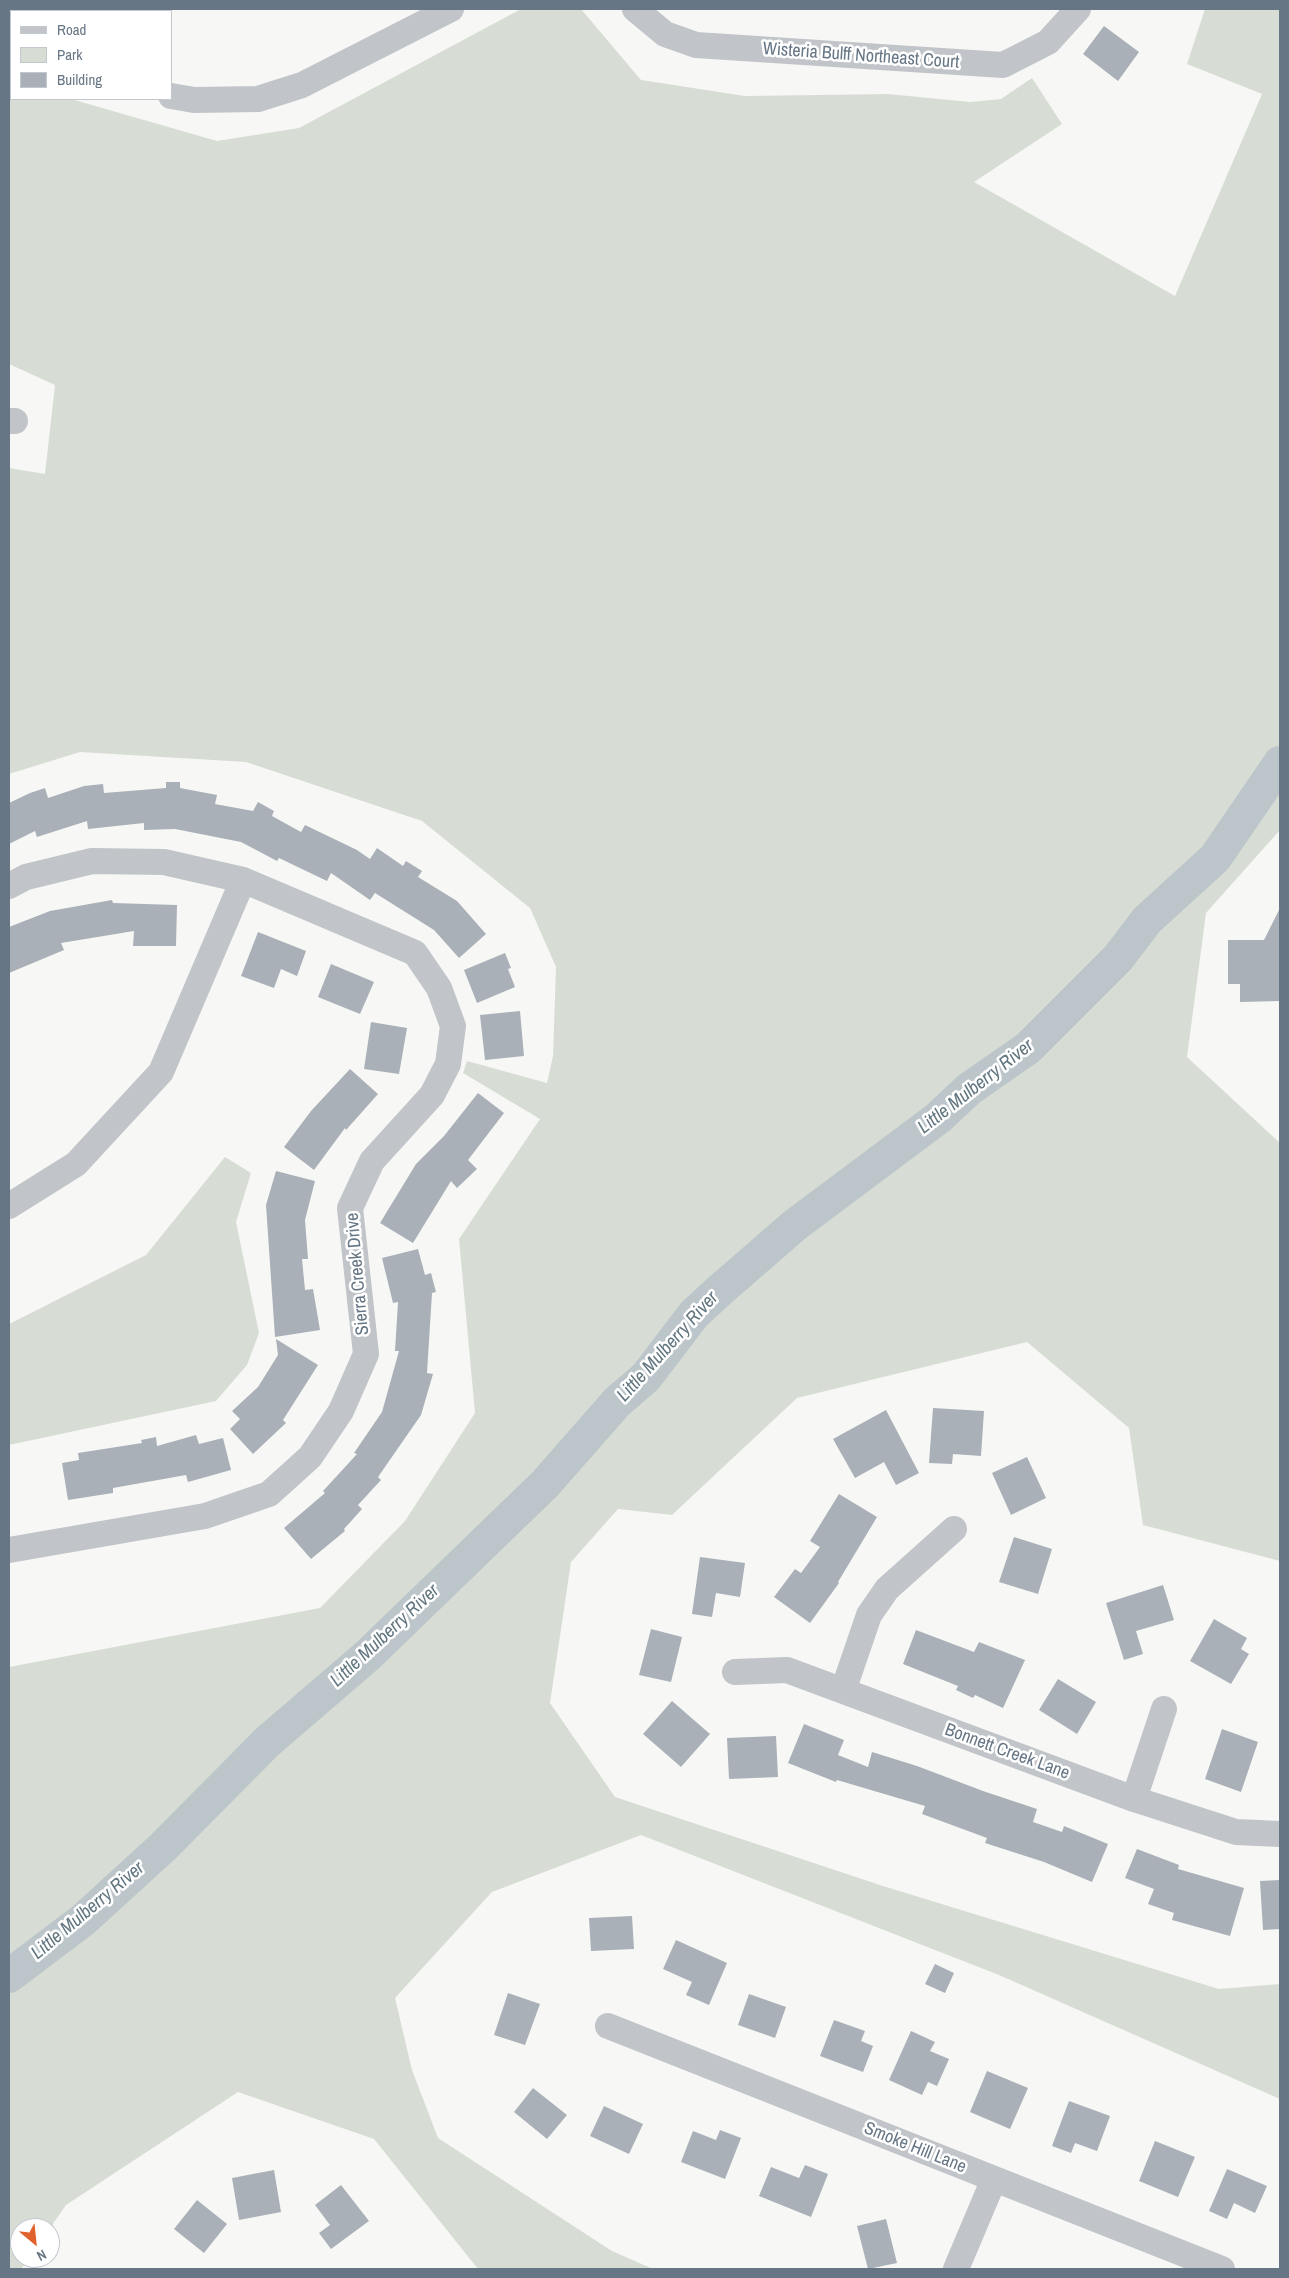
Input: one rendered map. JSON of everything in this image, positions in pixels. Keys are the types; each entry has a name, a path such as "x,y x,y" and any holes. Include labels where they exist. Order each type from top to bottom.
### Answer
{"street":[{"path":"172,96 194,100 258,99 302,85 451,9"},
{"name":"Wisteria Bulff Northeast Court","path":"635,9 665,34 696,45 1004,65 1048,42 1078,9"},
{"name":"Sierra Creek Drive","path":"9,886 26,877 92,861 164,862 243,880 415,954 439,988 453,1026 448,1064 432,1095 372,1161 350,1208 366,1354 341,1411 310,1457 269,1494 205,1516 9,1550"},
{"path":"9,1206 76,1164 161,1072 243,880"},
{"path":"843,1691 869,1615 886,1589 954,1529"},
{"name":"Bonnett Creek Lane","path":"735,1672 787,1670 1134,1799 1236,1832 1280,1834"},
{"path":"1134,1799 1164,1710"},
{"name":"Smoke Hill Lane","path":"608,2026 1222,2269"},
{"path":"956,2269 994,2179"}],"green space":[{"path":"521,9 581,9 641,80 745,96 888,94 970,102 1001,99 1032,78 1062,124 974,182 1175,296 1262,94 1187,64 1205,9 1280,9 1280,830 1206,913 1187,1057 1280,1143 1280,1561 1143,1525 1129,1428 1027,1342 797,1398 672,1515 618,1509 571,1562 550,1703 615,1797 883,1886 1219,1989 1280,1984 1280,2099 999,1975 641,1835 492,1892 395,1998 412,2070 438,2138 612,2251 653,2269 478,2269 374,2139 238,2092 66,2205 57,2218 10,2218 10,2268 22,2268 9,2269 9,1667 320,1608 405,1521 475,1413 459,1239 540,1119 463,1073 467,1061 547,1083 553,1056 556,967 530,908 422,821 246,762 80,752 9,774 9,468 45,474 55,385 9,364 9,76 10,100 74,100 217,141 299,128"},
{"path":"225,1157 251,1173 236,1222 259,1333 247,1365 216,1401 9,1445 9,1324 146,1255"}],"building":[{"path":"1104,26 1139,52 1118,81 1083,54"},
{"path":"166,782 180,782 180,788 217,795 215,804 253,811 258,802 274,811 272,816 301,832 305,825 357,850 370,859 377,848 403,866 406,861 422,871 418,877 457,901 486,934 459,958 434,930 375,893 370,900 331,873 327,881 279,858 277,861 241,842 175,829 144,830 144,823 88,829 87,821 37,837 35,831 9,844 9,803 30,793 45,788 48,798 84,786 103,784 104,793 166,788"},
{"path":"112,900 113,903 177,905 176,946 133,946 134,931 61,943 64,950 9,973 9,927 50,911"},
{"path":"1280,908 1280,1001 1240,1002 1240,984 1228,984 1228,940 1264,940"},
{"path":"258,932 306,951 297,976 281,969 274,988 241,976"},
{"path":"505,953 511,968 508,969 515,987 477,1003 464,970"},
{"path":"331,964 374,982 360,1014 318,997"},
{"path":"520,1011 524,1056 485,1060 480,1015"},
{"path":"371,1022 407,1028 399,1074 364,1069"},
{"path":"350,1069 378,1094 346,1130 345,1128 314,1170 284,1147 311,1111"},
{"path":"478,1093 504,1113 468,1160 477,1169 457,1188 451,1181 413,1243 380,1223 416,1164 444,1136"},
{"path":"276,1171 315,1181 305,1220 308,1259 302,1259 305,1290 313,1289 320,1330 275,1337 266,1205"},
{"path":"418,1249 425,1275 431,1273 436,1292 432,1293 427,1373 433,1374 421,1415 378,1477 381,1480 358,1505 362,1509 344,1529 345,1531 311,1559 284,1528 325,1493 323,1491 357,1454 354,1453 382,1412 399,1351 395,1351 398,1302 393,1303 382,1258"},
{"path":"276,1339 318,1365 283,1420 286,1423 253,1454 230,1429 240,1419 232,1411 258,1387 278,1355"},
{"path":"933,1408 984,1411 981,1456 953,1454 952,1464 929,1463"},
{"path":"886,1410 919,1473 896,1485 884,1462 855,1478 833,1439"},
{"path":"196,1435 199,1444 223,1438 231,1470 188,1482 186,1475 113,1488 113,1493 68,1500 62,1463 79,1460 78,1453 142,1443 141,1440 156,1437 157,1446"},
{"path":"1027,1457 1046,1498 1011,1515 992,1473"},
{"path":"839,1494 877,1517 839,1583 810,1623 774,1597 795,1569 801,1573 820,1547 810,1541"},
{"path":"1014,1537 1052,1549 1038,1594 999,1582"},
{"path":"700,1557 745,1563 740,1597 716,1593 712,1617 692,1614"},
{"path":"1163,1585 1174,1620 1136,1631 1143,1654 1124,1660 1106,1603"},
{"path":"1214,1619 1247,1638 1241,1649 1249,1654 1231,1684 1190,1661"},
{"path":"651,1629 682,1637 671,1682 639,1675"},
{"path":"916,1630 974,1652 979,1642 1025,1660 1003,1708 975,1695 973,1698 956,1690 958,1686 903,1664"},
{"path":"1058,1679 1096,1702 1077,1734 1039,1710"},
{"path":"672,1701 710,1734 681,1767 643,1734"},
{"path":"804,1724 844,1740 838,1755 868,1767 872,1752 917,1766 1037,1809 1033,1822 1062,1832 1064,1826 1108,1844 1092,1882 1044,1862 985,1843 987,1838 922,1814 925,1806 837,1780 836,1782 788,1763"},
{"path":"1222,1729 1258,1742 1241,1792 1205,1779"},
{"path":"776,1736 778,1777 729,1779 727,1738"},
{"path":"1137,1849 1179,1865 1178,1869 1244,1888 1230,1936 1172,1920 1174,1913 1148,1904 1154,1889 1125,1878"},
{"path":"1280,1880 1280,1929 1263,1930 1260,1881"},
{"path":"632,1916 634,1949 591,1951 589,1918"},
{"path":"676,1940 727,1963 709,2005 686,1995 692,1982 663,1969"},
{"path":"935,1964 954,1973 945,1993 925,1984"},
{"path":"508,1993 540,2004 525,2045 494,2035"},
{"path":"749,1994 786,2007 775,2038 738,2025"},
{"path":"834,2020 865,2031 861,2041 873,2046 863,2072 820,2056"},
{"path":"911,2031 935,2042 930,2051 949,2059 937,2086 928,2082 922,2095 889,2080"},
{"path":"987,2071 1028,2088 1010,2129 970,2112"},
{"path":"533,2088 567,2115 547,2139 514,2112"},
{"path":"1069,2101 1110,2116 1097,2151 1075,2143 1071,2153 1052,2146"},
{"path":"604,2106 643,2124 629,2154 590,2136"},
{"path":"720,2130 741,2138 725,2179 681,2162 693,2131 716,2140"},
{"path":"1155,2141 1195,2157 1178,2197 1139,2181"},
{"path":"805,2165 828,2174 811,2217 759,2196 771,2167 799,2178"},
{"path":"1227,2169 1267,2186 1255,2213 1234,2203 1227,2219 1209,2211"},
{"path":"274,2170 281,2212 239,2220 232,2178"},
{"path":"341,2185 369,2221 331,2249 319,2233 330,2225 315,2205"},
{"path":"197,2200 227,2224 204,2253 174,2229"},
{"path":"886,2219 897,2263 868,2269 857,2226"}],"waterway":[{"name":"Little Mulberry River","path":"9,1976 83,1920 163,1847 267,1742 367,1656 545,1484 617,1402 646,1377 694,1314 719,1291 795,1225 938,1118 969,1089 1028,1048 1118,958 1147,920 1215,858 1280,763"}]}
